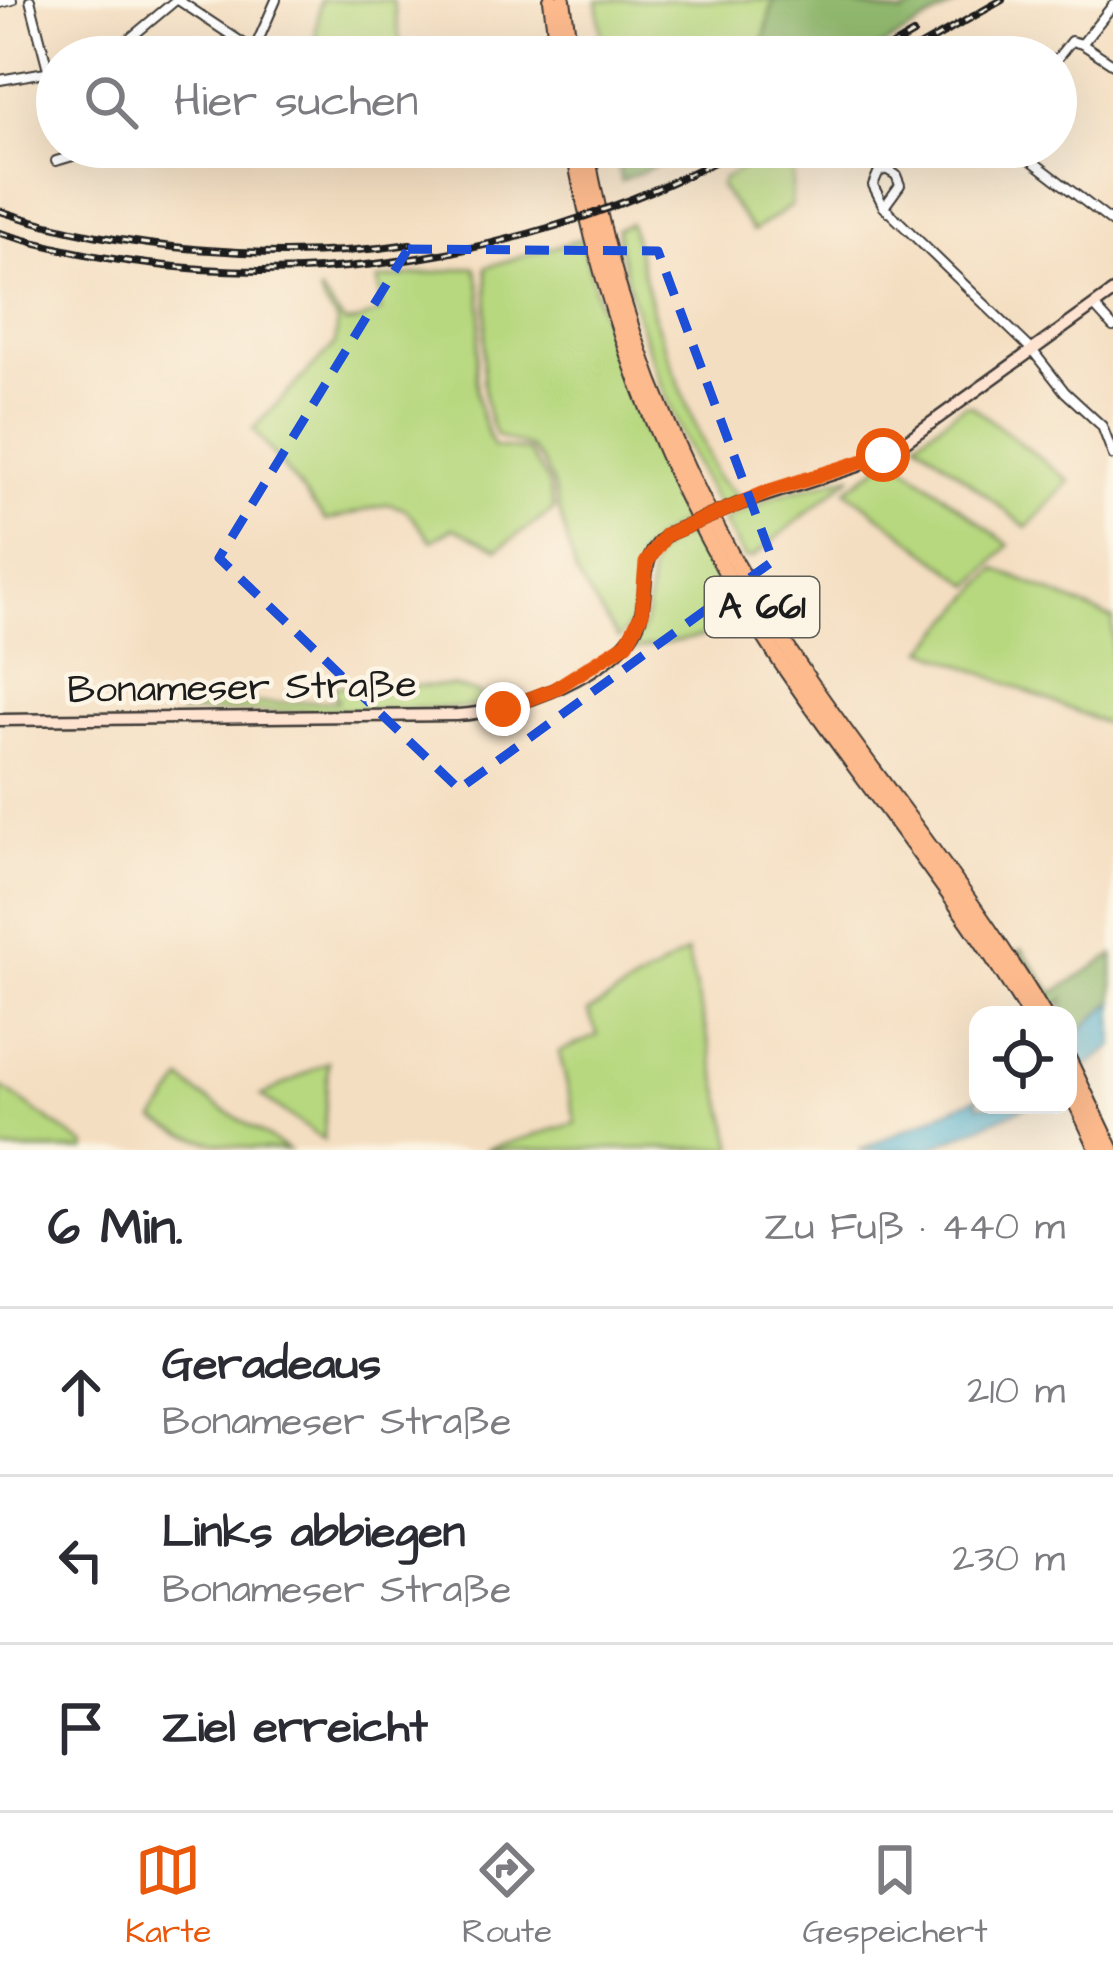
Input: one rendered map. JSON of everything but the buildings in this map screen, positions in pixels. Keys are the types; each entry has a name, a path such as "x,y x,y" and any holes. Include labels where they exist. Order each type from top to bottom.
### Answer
{"highway":[{"path":"550,0 555,36"},
{"path":"563,0 568,36"},
{"name":"A 661","path":"578,168 616,327 659,436 711,546 776,654 1023,1006"},
{"name":"A 661","path":"591,168 637,350 716,526 799,665 978,912 1038,1006"},
{"path":"1077,1093 1112,1150"},
{"path":"1077,1096 1098,1150"}],"street":[{"path":"0,3 12,0"},
{"path":"30,0 42,36"},
{"path":"133,36 177,0 228,36"},
{"path":"261,36 276,0"},
{"path":"1082,44 1113,5"},
{"path":"1077,43 1113,64"},
{"path":"0,80 36,75"},
{"path":"1041,168 1113,223"},
{"path":"884,207 900,185 886,169 878,173 873,185 884,207 1032,350 1065,392 1102,426 1113,455"},
{"name":"Bonameser Straße","path":"0,720 457,715 503,709 553,690 627,643 642,613 646,563 670,533 895,449 1113,292"},
{"path":"1094,306 1113,327"}],"highlighted area":[{"path":"408,249 658,251 773,561 459,789 219,558"}],"green space":[{"path":"320,0 393,0 399,36 316,36"},
{"path":"597,0 773,0 765,36 601,36"},
{"path":"773,0 828,0 901,14 931,0 964,0 900,36 765,36"},
{"path":"618,168 651,168 621,181"},
{"path":"743,168 793,168 791,206 753,231 720,187 723,179"},
{"path":"630,223 655,319 691,415 717,478 738,496 718,506 656,371 631,294 617,228"},
{"path":"581,239 617,369 683,522 643,552 630,624 618,639 576,574 551,479 542,462 531,448 496,436 484,394 486,267"},
{"path":"475,267 481,310 476,390 484,423 493,447 528,451 547,480 554,510 498,549 453,528 432,541 405,509 388,504 326,521 253,429 335,344 338,321 319,291 345,323 356,322 381,311 378,280"},
{"path":"965,405 1070,481 1027,528 917,440"},
{"path":"893,456 1009,545 972,586 846,490"},
{"path":"853,475 752,558 745,558 723,521 778,495"},
{"path":"693,534 744,629 630,650 648,610 654,559 674,541"},
{"path":"996,569 1113,619 1111,726 925,650"},
{"path":"331,686 454,686 478,693 491,707 178,713 177,706 338,701"},
{"path":"1022,949 1053,993 1113,955 1113,1002 1077,1034 1077,1006 1063,1006 1064,999 1053,1006 1018,952"},
{"path":"687,952 734,1148 484,1150 576,1123 559,1052 598,1035 588,1012"},
{"path":"328,1062 324,1140 261,1096"},
{"path":"183,1080 288,1150 219,1144 155,1120"},
{"path":"0,1086 86,1146 85,1150 0,1150"}],"water":[{"path":"1113,1002 1113,1047 1077,1074 1077,1033"},
{"path":"969,1101 969,1114 1009,1114 927,1150 859,1150"}],"railway":[{"path":"939,36 1002,0"},
{"path":"0,233 94,256 189,268 284,270 380,264 474,247 566,222 700,168"},
{"path":"0,211 97,236 203,250 310,252 410,244"}],"route":[{"path":"503,709 553,690 627,643 642,613 646,563 666,535 770,491 883,455"}]}
